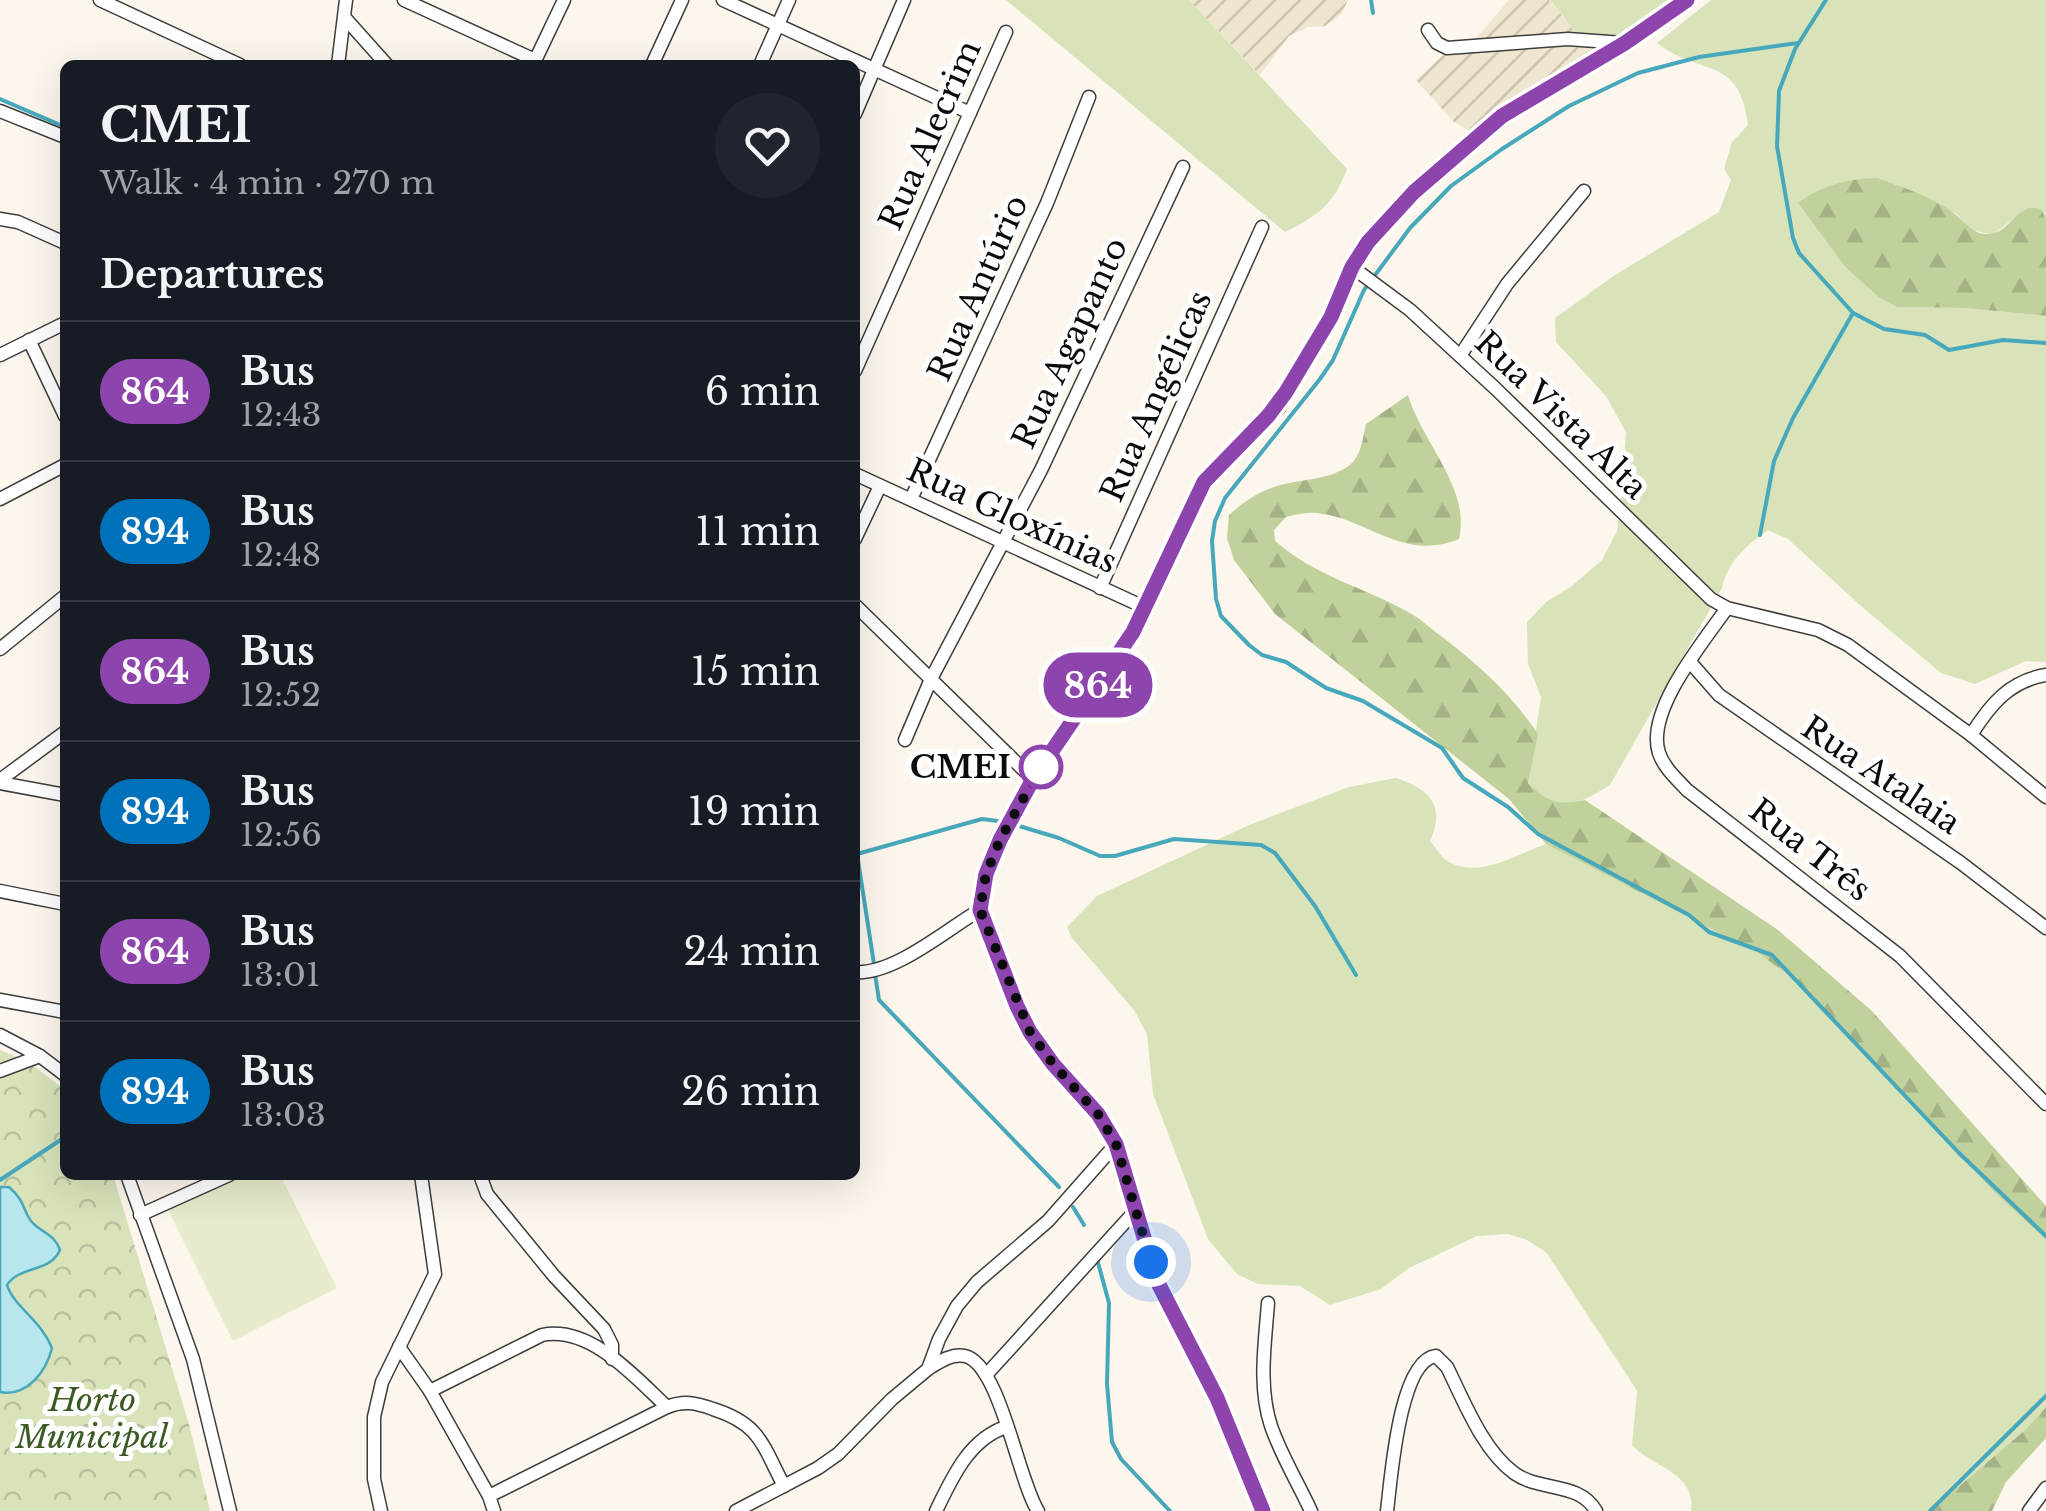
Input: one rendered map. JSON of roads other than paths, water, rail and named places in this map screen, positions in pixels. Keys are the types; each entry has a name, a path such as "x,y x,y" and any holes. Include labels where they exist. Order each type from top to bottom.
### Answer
{"street":[{"path":"100,0 229,60"},
{"path":"339,60 346,0"},
{"path":"404,0 530,60"},
{"path":"535,60 564,0"},
{"path":"654,60 682,0"},
{"path":"723,0 852,60"},
{"path":"762,60 788,0"},
{"path":"860,102 904,0"},
{"path":"1263,1511 1217,1398 1157,1281 1116,1144 1098,1114 1030,1032 980,910 986,874 1033,779 1146,608 1204,482 1276,406 1331,317 1352,267 1391,214 1467,144 1517,106 1625,43 1687,0"},
{"path":"345,18 382,60"},
{"path":"1428,30 1437,43 1448,48 1568,39 1625,43"},
{"name":"Rua Alecrim","path":"860,360 1006,32"},
{"path":"860,64 970,113"},
{"name":"Rua Antúrio","path":"911,499 1047,204 1089,96"},
{"path":"0,111 60,136"},
{"name":"Rua Agapanto","path":"905,740 931,679 1041,470 1183,168"},
{"path":"1460,356 1507,284 1584,191"},
{"path":"0,219 18,222 60,240"},
{"name":"Rua Angélicas","path":"1100,588 1262,227"},
{"name":"Rua Vista Alta","path":"1352,267 1410,310 1711,599 1727,608"},
{"path":"0,355 60,325"},
{"path":"30,340 60,405"},
{"path":"0,499 60,468"},
{"name":"Rua Gloxínias","path":"860,476 1146,608"},
{"path":"860,528 880,486"},
{"path":"0,648 60,600"},
{"path":"1727,608 1793,622 1833,638 1971,735 2046,797"},
{"name":"Rua Três","path":"1727,608 1666,704 1657,748 1671,772 1687,790 1900,956 2046,1104"},
{"path":"860,609 1033,779"},
{"name":"Rua Atalaia","path":"1690,662 1719,695 1753,721 1961,863 2046,928"},
{"path":"1971,735 1992,701 2014,686 2046,675"},
{"path":"0,782 60,736"},
{"path":"0,782 60,794"},
{"path":"0,891 60,903"},
{"path":"860,971 879,969 898,960 980,910"},
{"path":"0,1000 60,1011"},
{"path":"0,1034 60,1072"},
{"path":"0,1070 40,1056"},
{"path":"928,1369 938,1339 967,1294 1048,1220 1116,1144"},
{"path":"129,1180 193,1358 230,1511"},
{"path":"140,1216 217,1180"},
{"path":"381,1511 374,1479 374,1417 382,1382 435,1274 422,1180"},
{"path":"482,1180 488,1194 554,1276 604,1329 612,1345 612,1359"},
{"path":"986,1375 1136,1210"},
{"path":"1268,1302 1262,1379 1265,1401 1271,1428 1311,1511"},
{"path":"430,1391 555,1332 584,1340 667,1407"},
{"path":"399,1346 430,1391 490,1496 494,1511"},
{"path":"736,1511 838,1454 892,1398 928,1369 959,1355 974,1360 986,1375 1038,1511"},
{"path":"1386,1511 1405,1397 1421,1363 1436,1356 1447,1367 1494,1453 1514,1473 1532,1482 1577,1492 1596,1511"},
{"path":"490,1496 677,1403 698,1404 746,1422 756,1432 784,1486"},
{"path":"936,1511 968,1454 988,1434 1006,1426"},
{"path":"2030,1511 2046,1488"}],"water":[{"path":"0,1187 9,1187 14,1192 31,1221 60,1250 49,1262 19,1274 7,1285 52,1348 34,1381 10,1393 0,1392"}],"waterway":[{"path":"1371,0 1373,13"},
{"path":"1826,0 1795,49 1779,91 1777,146 1799,253 1853,313 1884,329 1925,335 1949,350 2003,340 2046,343"},
{"path":"1798,43 1699,57 1638,73 1569,106 1451,186 1410,228 1364,290 1333,360 1225,498 1212,541 1216,599 1221,616 1262,655 1286,662 1326,688 1363,701 1442,748 1463,778 1508,807 1538,834 1689,915 1709,932 1772,955 1959,1153 2046,1236"},
{"path":"0,99 60,125"},
{"path":"1760,535 1774,461 1793,418 1853,313"},
{"path":"860,853 982,819 998,821"},
{"path":"1012,824 1100,856 1115,856 1174,839 1261,845 1275,853 1315,906 1356,975"},
{"path":"860,873 874,964"},
{"path":"875,974 879,1000 1059,1187"},
{"path":"0,1180 60,1140"},
{"path":"1073,1207 1084,1225"},
{"path":"1097,1259 1109,1303 1107,1384 1112,1442 1121,1459 1170,1511"},
{"path":"1930,1511 2046,1396"}],"place":[{"name":"CMEI","path":"1041,767"}],"park label":[{"name":"Horto Municipal","path":"92,1418"}]}
